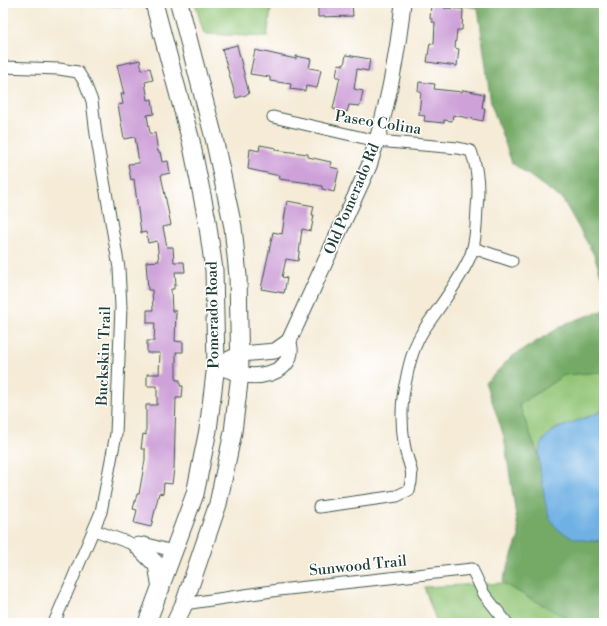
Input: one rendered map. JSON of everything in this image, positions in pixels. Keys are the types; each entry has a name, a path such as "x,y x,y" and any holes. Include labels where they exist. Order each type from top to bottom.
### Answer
{"main road":[{"name":"Pomerado Road","path":"147,623 175,552 195,494 208,430 216,365 214,270 207,220 191,141 154,3"},
{"name":"Pomerado Road","path":"176,623 184,604 218,504 233,432 240,374 238,276 233,227 214,138 179,3"},
{"path":"138,546 157,566 161,589"},
{"path":"175,552 186,571 180,588 184,604"}],"street":[{"name":"Old Pomerado Rd","path":"216,365 240,374 255,376 277,371 286,363 290,353 289,341 369,166 391,90 403,3"},
{"name":"Buckskin Trail","path":"3,67 59,69 78,72 85,83 92,101 96,134 119,268 121,307 116,434 101,512 54,623"},
{"name":"Paseo Colina","path":"272,117 377,141 458,148 471,151 474,160 478,200 473,248"},
{"path":"319,507 397,496 409,490 413,479 404,445 402,417 408,371 422,332 446,301 469,259 473,248 512,261"},
{"path":"216,365 240,354 275,351 289,341"},
{"path":"94,530 138,546 144,543 175,552"},
{"name":"Sunwood Trail","path":"184,604 279,590 472,569 484,594 507,623"}],"green space":[{"path":"61,3 132,3 133,7"},
{"path":"195,3 272,3 267,37 204,34"},
{"path":"447,3 602,3 604,6 604,284 594,255 563,200 512,163 491,104 478,8"},
{"path":"604,310 604,372 564,375 519,405 538,454 546,502 594,542 604,540 604,623 576,623 502,583 519,536 504,437 486,383 511,357 567,323"},
{"path":"604,372 604,411 555,429 543,440 538,454 519,405 564,375"},
{"path":"502,583 576,623 437,623 424,587"}],"water":[{"path":"604,411 604,540 590,541 568,536 552,522 545,501 539,460 541,446 547,436 561,427"}],"building":[{"path":"318,3 352,3 353,16 318,17"},
{"path":"431,3 445,3 444,8 463,9 462,30 457,30 455,48 459,49 457,66 427,62 430,43 434,44 435,22 432,22 432,19 430,19"},
{"path":"237,45 249,94 236,98 222,49"},
{"path":"255,50 296,59 296,56 311,59 309,68 321,70 317,88 306,86 305,91 290,89 291,84 270,81 270,77 250,74"},
{"path":"346,55 370,59 368,71 357,69 354,89 363,91 360,106 349,105 347,112 333,109 340,77 336,77 338,64 344,65"},
{"path":"140,60 142,70 150,68 153,80 145,82 148,100 152,99 154,114 147,115 150,134 155,133 158,152 160,152 162,162 168,161 170,173 161,175 171,225 163,227 167,247 173,247 174,262 184,262 185,272 175,272 176,285 174,285 174,289 171,289 172,311 176,311 175,341 183,342 183,352 176,352 176,380 180,380 180,386 183,386 182,398 176,398 174,469 172,484 164,483 163,494 159,493 151,527 134,523 137,510 133,509 137,494 139,494 145,460 145,449 141,449 143,434 146,435 146,405 157,405 157,386 147,386 147,374 159,374 160,353 147,353 147,341 154,341 155,323 147,323 147,310 153,310 152,290 148,290 146,262 159,261 157,241 148,243 146,232 141,233 134,179 131,180 128,164 139,163 135,137 124,139 118,105 123,104 121,94 124,94 117,65"},
{"path":"419,82 435,84 434,89 462,92 463,90 484,94 482,108 485,108 483,121 453,115 452,121 444,120 444,123 424,121 425,116 419,115 421,92 418,91"},
{"path":"260,145 276,148 275,150 308,154 308,157 331,162 330,167 339,169 334,192 322,189 322,186 279,179 280,176 248,169 250,149 259,151"},
{"path":"287,201 314,206 312,215 314,215 311,231 302,229 298,261 286,259 282,277 287,278 284,293 261,289 273,232 282,234"}]}
